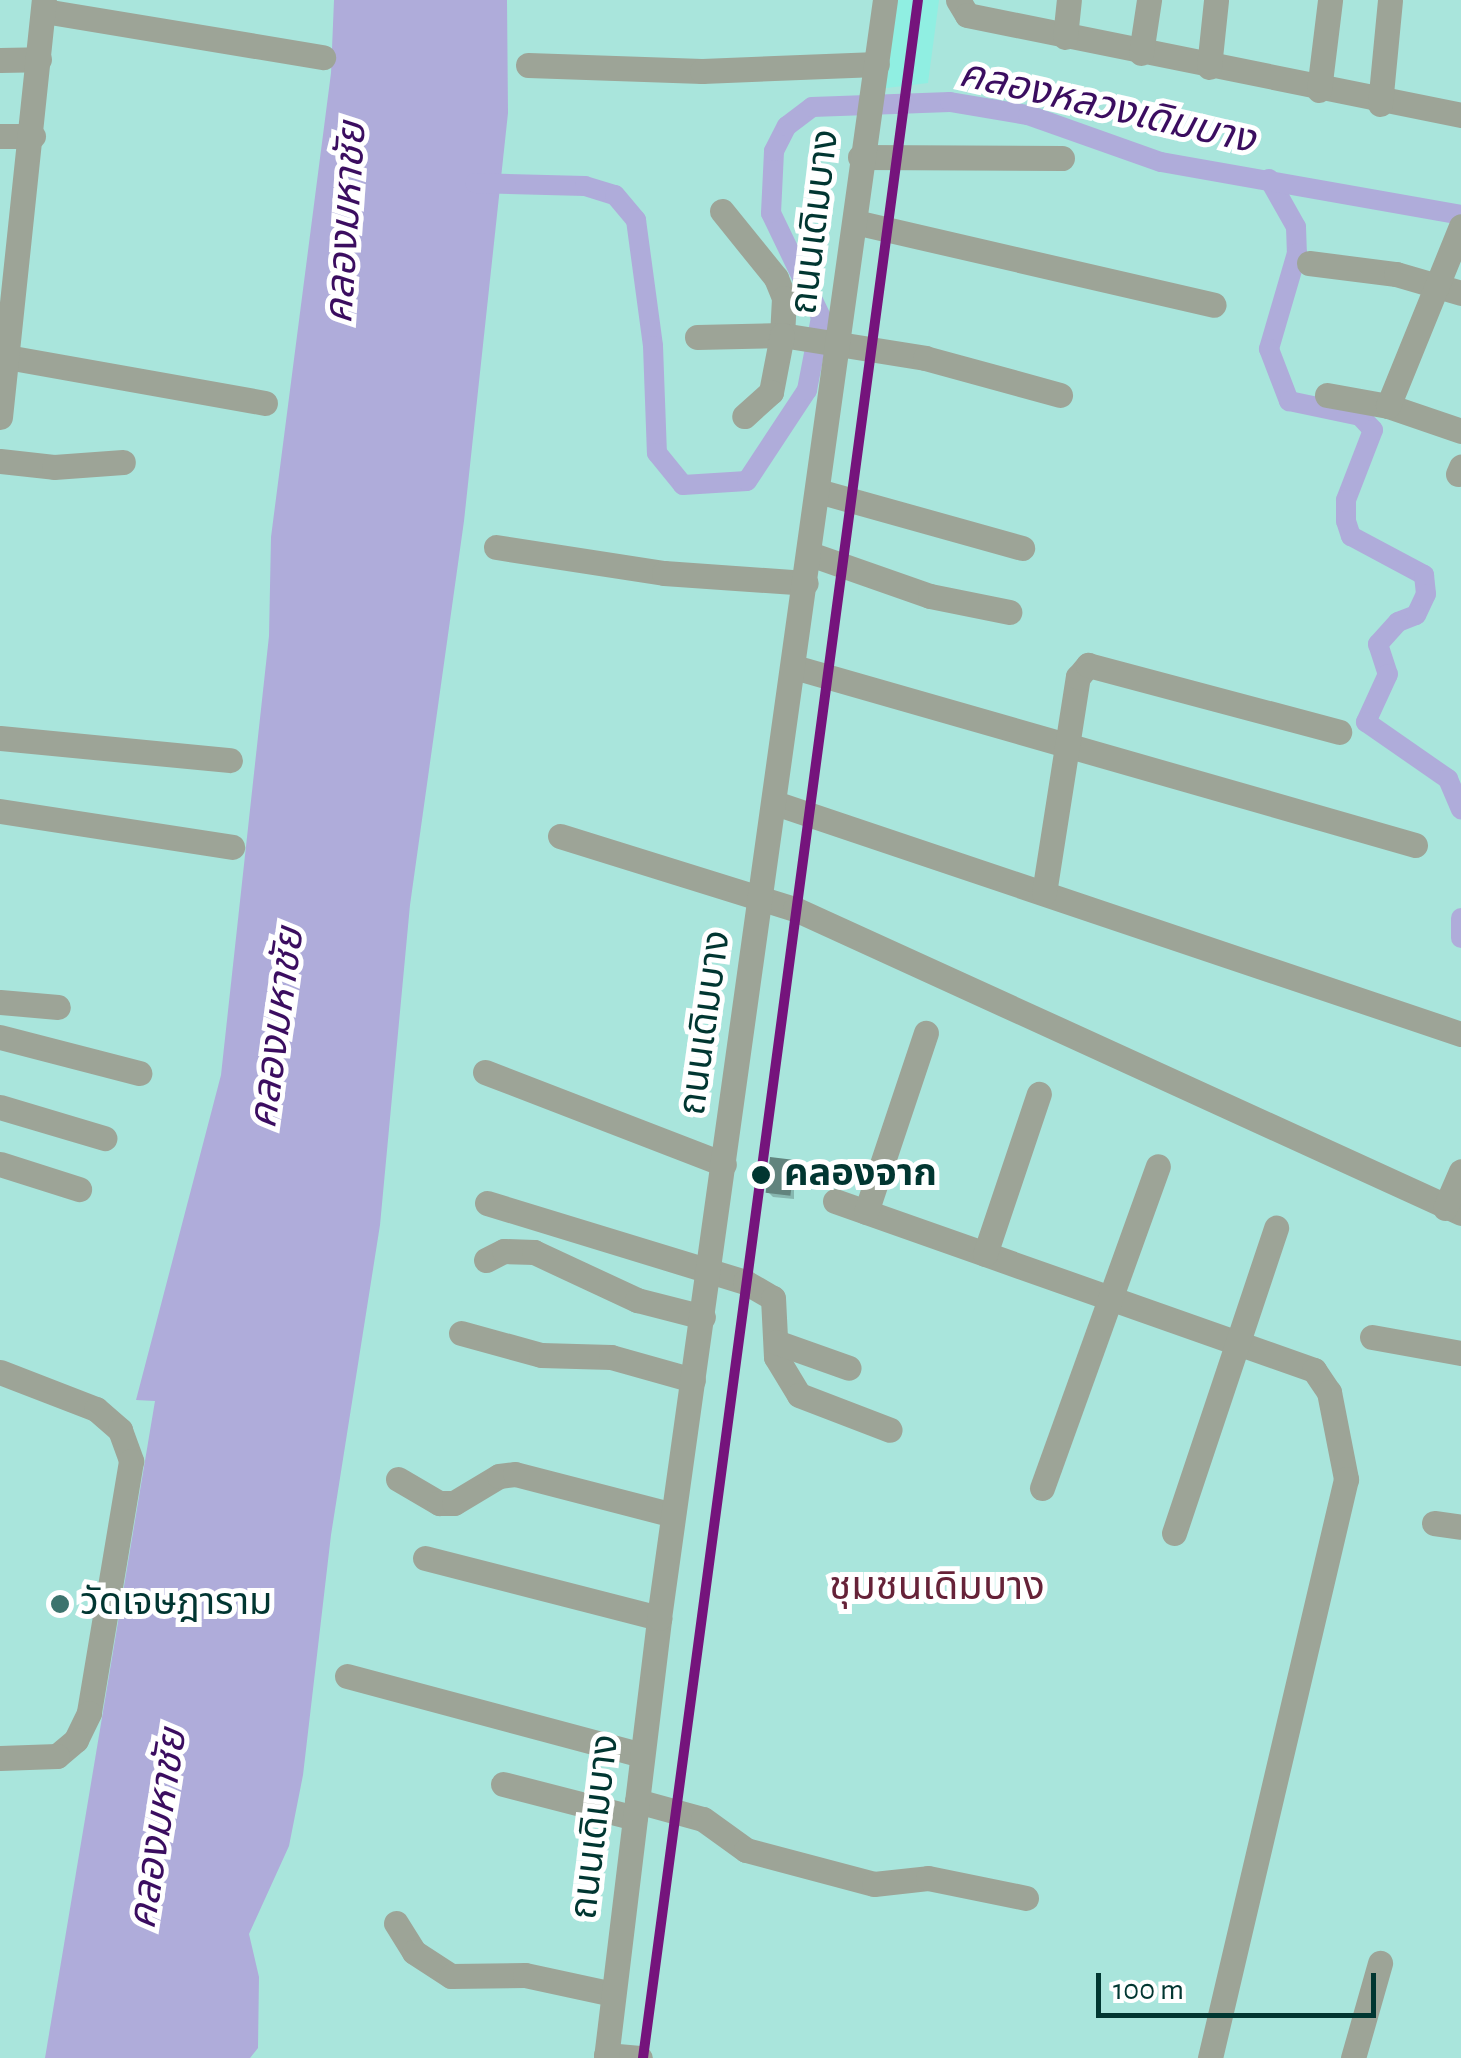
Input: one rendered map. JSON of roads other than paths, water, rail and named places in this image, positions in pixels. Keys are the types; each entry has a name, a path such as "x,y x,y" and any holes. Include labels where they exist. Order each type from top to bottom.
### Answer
{"street":[{"name":"ถนนเดิมบาง","path":"606,2057 659,1618 885,0"},
{"path":"958,0 968,15 1380,104 1461,115"},
{"path":"1065,37 1069,0"},
{"path":"1141,53 1149,0"},
{"path":"1209,66 1216,0"},
{"path":"1319,90 1330,0"},
{"path":"1380,104 1390,0"},
{"path":"0,417 7,357 9,261 33,136 44,5 322,58"},
{"path":"0,60 39,60"},
{"path":"528,65 702,71 877,65"},
{"path":"0,136 33,136"},
{"path":"860,158 1062,158"},
{"path":"722,211 776,278 784,298 783,335 771,392 744,416"},
{"path":"855,222 1214,306"},
{"path":"1388,406 1460,228"},
{"path":"1310,263 1436,284 1461,292"},
{"path":"698,337 783,335 838,340 1060,395"},
{"path":"7,357 265,403"},
{"path":"1327,395 1388,406 1461,431"},
{"path":"0,461 54,466 123,462"},
{"path":"818,491 1022,548"},
{"path":"496,548 626,569 806,583"},
{"path":"810,554 930,596 1009,612"},
{"path":"1044,893 1078,677 1088,665 1340,732"},
{"path":"794,666 1415,845"},
{"path":"0,738 230,760"},
{"path":"775,804 1461,1034"},
{"path":"0,810 232,847"},
{"path":"560,836 761,898 1453,1210 1461,1171"},
{"path":"0,1002 58,1007"},
{"path":"866,1212 926,1033"},
{"path":"0,1036 139,1074"},
{"path":"485,1072 724,1164"},
{"path":"984,1254 1039,1094"},
{"path":"0,1107 104,1138"},
{"path":"0,1164 79,1189"},
{"path":"1042,1488 1158,1166"},
{"path":"835,1202 1314,1370 1329,1392 1346,1480 1210,2058"},
{"path":"487,1203 709,1271 774,1298 781,1374 799,1394 890,1430"},
{"path":"1174,1533 1276,1228"},
{"path":"486,1260 504,1251 534,1252 637,1300 702,1317"},
{"path":"461,1333 541,1356 611,1357 693,1380"},
{"path":"1372,1337 1461,1353"},
{"path":"776,1342 849,1368"},
{"path":"0,1372 96,1409 120,1430 131,1462 89,1713 76,1740 58,1756 0,1758"},
{"path":"398,1480 439,1503 454,1503 499,1476 516,1474 674,1515"},
{"path":"1434,1523 1461,1527"},
{"path":"425,1558 659,1618"},
{"path":"347,1676 641,1755"},
{"path":"503,1784 703,1819 730,1845 874,1884 928,1878 1026,1898"},
{"path":"396,1923 414,1952 451,1976 525,1975 614,1994"},
{"path":"1354,2058 1380,1963"},
{"path":"606,2057 640,2058"}],"water":[{"name":"คลองมหาชัย","path":"334,0 507,0 508,113 464,521 410,905 380,1225 331,1535 303,1775 289,1846 249,1934 259,1977 258,2048 250,2058 45,2058 155,1401 136,1400 221,1075 269,636 271,537 331,73"}],"waterway":[{"name":"คลองหลวงเดิมบาง","path":"475,183 585,186 615,195 636,220 653,346 657,453 683,485 747,481 807,390 821,317 771,213 774,151 787,126 812,107 950,102 1028,115 1161,162 1461,215"},
{"path":"1269,179 1296,227 1297,253 1269,349 1289,401 1360,416 1373,430 1346,500 1351,536 1424,575 1426,594 1416,615 1398,622 1378,644 1388,674 1366,722 1448,779 1461,809"},
{"path":"1461,918 1461,938"}],"place":[{"name":"คลองจาก","path":"761,1175"},
{"name":"วัดเจษฎาราม","path":"60,1604"}],"district":[{"name":"ชุมชนเดิมบาง","path":"937,1587"}]}
